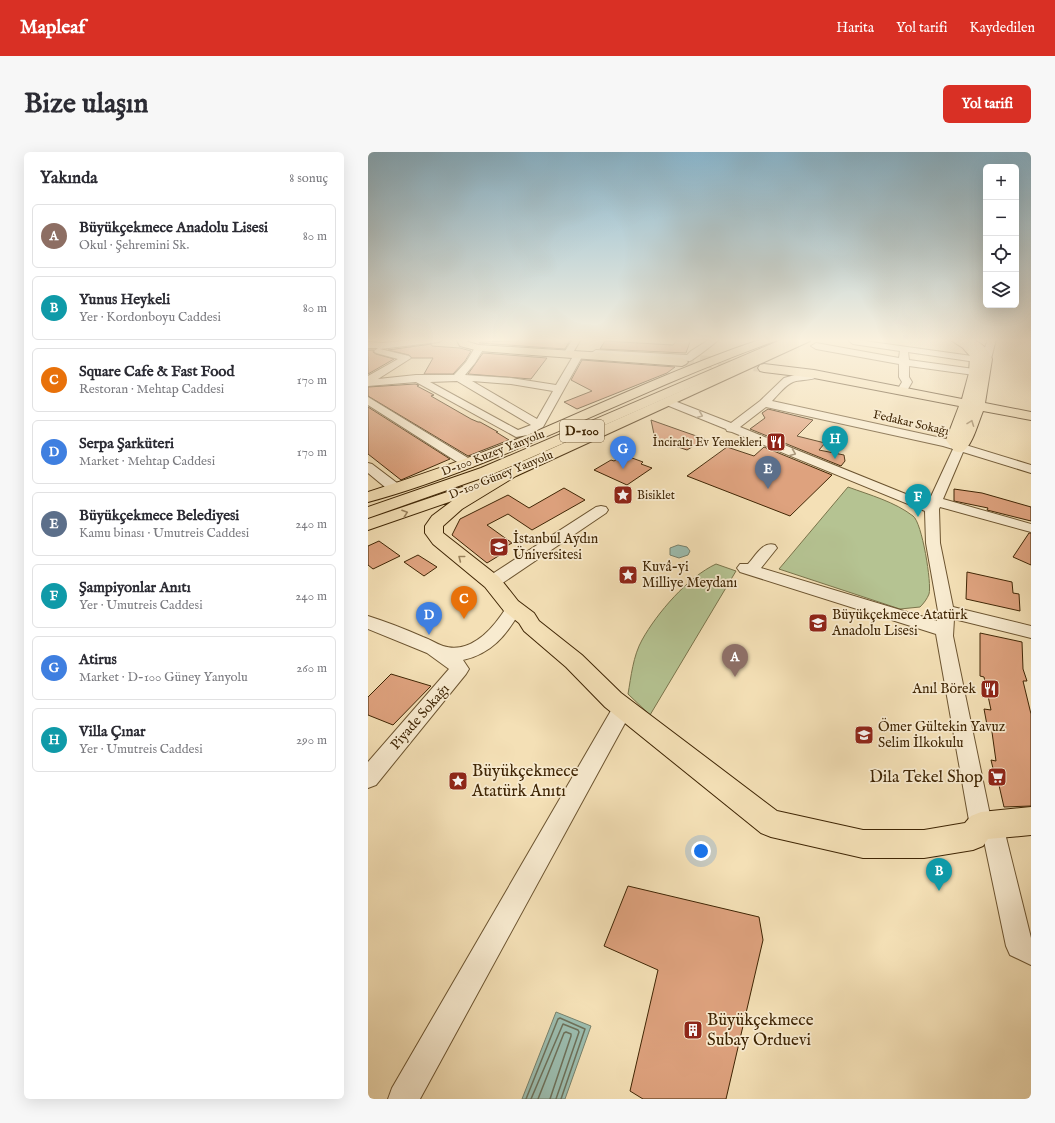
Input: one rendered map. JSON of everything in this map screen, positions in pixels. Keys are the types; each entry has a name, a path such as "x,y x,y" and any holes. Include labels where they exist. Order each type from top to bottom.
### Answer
{"highway":[{"name":"D-100","path":"368,505 475,467 671,383"},
{"name":"D-100","path":"368,513 487,471 696,383"}],"main road":[{"name":"D-100 Kuzey Yanyolu","path":"368,497 469,464 659,383"},
{"name":"D-100 Güney Yanyolu","path":"368,525 426,506 510,473 709,383"},
{"path":"848,383 951,404 975,404 1031,411"},
{"path":"863,383 1031,416"},
{"path":"884,383 950,396 975,404"},
{"path":"974,383 975,404"},
{"path":"959,448 963,443 975,404 978,383"},
{"path":"510,473 445,513 434,526 434,532 438,540 492,582 511,606 527,618 531,626 574,661 623,708 771,823 863,844 931,843 973,836 987,825 1031,822"}],"street":[{"path":"425,383 516,434 524,433 539,425 562,383"},
{"path":"468,383 539,425"},
{"path":"533,383 560,389"},
{"path":"715,435 764,403 779,383"},
{"path":"904,387 906,383"},
{"path":"368,400 469,464"},
{"path":"668,402 728,427 934,505 1031,528"},
{"name":"Fedakar Sokağı","path":"764,403 946,443 1031,469"},
{"path":"959,448 934,505 933,543 946,611 944,636 987,825 1019,946 1031,952"},
{"path":"368,467 396,489"},
{"path":"492,582 601,510"},
{"path":"770,548 749,569 944,630"},
{"path":"438,652 456,654 477,649 502,627 512,611 511,606"},
{"path":"946,611 1031,632"},
{"path":"368,622 438,652 458,664 460,669 457,674"},
{"name":"Piyade Sokağı","path":"368,778 457,674 468,667 482,652 511,628 517,625 531,626"},
{"path":"403,1099 623,708"}],"green space":[{"path":"848,487 882,499 906,511 913,516 916,521 920,529 926,554 930,588 928,596 920,607 900,609 779,569"},
{"path":"716,564 736,571 650,715 628,694 636,653 639,646 648,630 674,597 705,570"}],"water":[{"path":"678,545 687,547 690,551 688,555 679,558 670,555 670,548"},
{"path":"556,1012 591,1026 565,1099 522,1099"}],"building":[{"path":"577,383 642,383 577,409 564,402 592,391"},
{"path":"415,384 434,395 431,396 471,419 480,422 498,432 496,432 509,440 468,456 368,396 368,387"},
{"path":"368,407 450,459 401,480 368,454"},
{"path":"768,409 813,420 797,436 825,443 819,450 844,455 845,461 841,466 750,429 765,418 762,413"},
{"path":"651,420 705,439 687,450 655,439"},
{"path":"727,447 754,456 764,447 832,475 790,516 687,476"},
{"path":"624,455 643,462 641,464 652,468 627,485 594,470 611,460 614,461"},
{"path":"564,488 585,500 532,530 508,514 487,525 512,543 501,549 505,552 487,563 452,535 460,519 508,495 529,508"},
{"path":"954,489 982,493 1031,507 1031,521 987,510 988,508 954,501"},
{"path":"1029,533 1031,533 1031,565 1013,557"},
{"path":"379,541 400,556 373,569 368,565 368,546"},
{"path":"418,555 437,567 424,576 404,562"},
{"path":"967,572 1012,582 1013,593 1019,594 1020,611 966,599"},
{"path":"980,633 1022,642 1023,669 1027,681 1023,681 1031,714 1031,806 1004,807 998,781 996,781 991,760 996,761 991,725 987,725 984,709 991,710 984,677 980,676"},
{"path":"391,674 431,686 393,725 368,715 368,697"},
{"name":"Büyükçekmece Subay Orduevi","path":"628,886 759,917 763,940 726,1099 643,1099 630,1091 658,970 604,946"}],"place":[{"name":"İnciraltı Ev Yemekleri","path":"776,442"},
{"name":"Villa Çınar","path":"835,459"},
{"name":"Atirus","path":"623,469"},
{"name":"Büyükçekmece Belediyesi","path":"768,489"},
{"name":"Bisiklet","path":"623,495"},
{"name":"Şampiyonlar Anıtı","path":"918,517"},
{"name":"İstanbul Aydın Üniversitesi","path":"499,547"},
{"name":"Kuvâ-yi Milliye Meydanı","path":"628,575"},
{"name":"Square Cafe & Fast Food","path":"464,619"},
{"name":"Büyükçekmece Atatürk Anadolu Lisesi","path":"818,623"},
{"name":"Serpa Şarküteri","path":"429,635"},
{"name":"Büyükçekmece Anadolu Lisesi","path":"735,677"},
{"name":"Anıl Börek","path":"990,689"},
{"name":"Ömer Gültekin Yavuz Selim İlkokulu","path":"864,735"},
{"name":"Dila Tekel Shop","path":"997,777"},
{"name":"Büyükçekmece Atatürk Anıtı","path":"458,781"},
{"name":"Yunus Heykeli","path":"939,891"},
{"name":"Büyükçekmece Subay Orduevi","path":"693,1030"}]}
